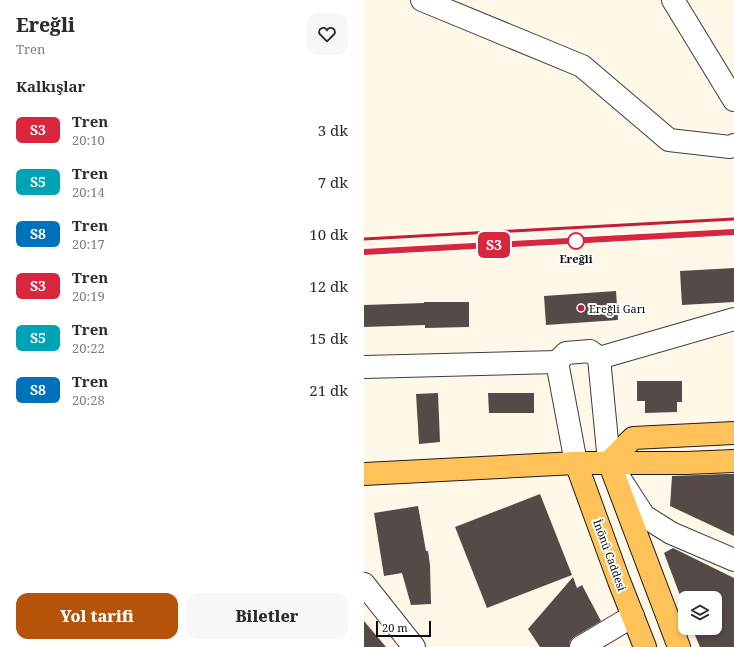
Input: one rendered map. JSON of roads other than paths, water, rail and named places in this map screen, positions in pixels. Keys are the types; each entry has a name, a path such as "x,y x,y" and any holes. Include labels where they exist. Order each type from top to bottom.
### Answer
{"main road":[{"path":"609,462 633,438 734,433"},
{"path":"364,474 576,463 686,463 734,461"},
{"path":"609,462 679,647"},
{"name":"İnönü Caddesi","path":"576,463 645,647"}],"street":[{"path":"422,0 582,66 669,140 730,147 734,145"},
{"path":"673,0 734,100"},
{"path":"600,358 734,319"},
{"path":"364,367 557,362 566,353 578,351 590,351 600,358"},
{"path":"600,358 609,462 644,516 671,533 734,560"},
{"path":"557,362 576,463"},
{"path":"364,584 414,647"},
{"path":"581,647 633,616"}],"railway":[{"path":"364,239 734,219"},
{"path":"364,252 734,232"}],"train":[{"name":"S3","path":"364,252 734,232"}],"place":[{"name":"Ereğli","path":"576,241"},
{"name":"Ereğli Garı","path":"581,308"}]}
